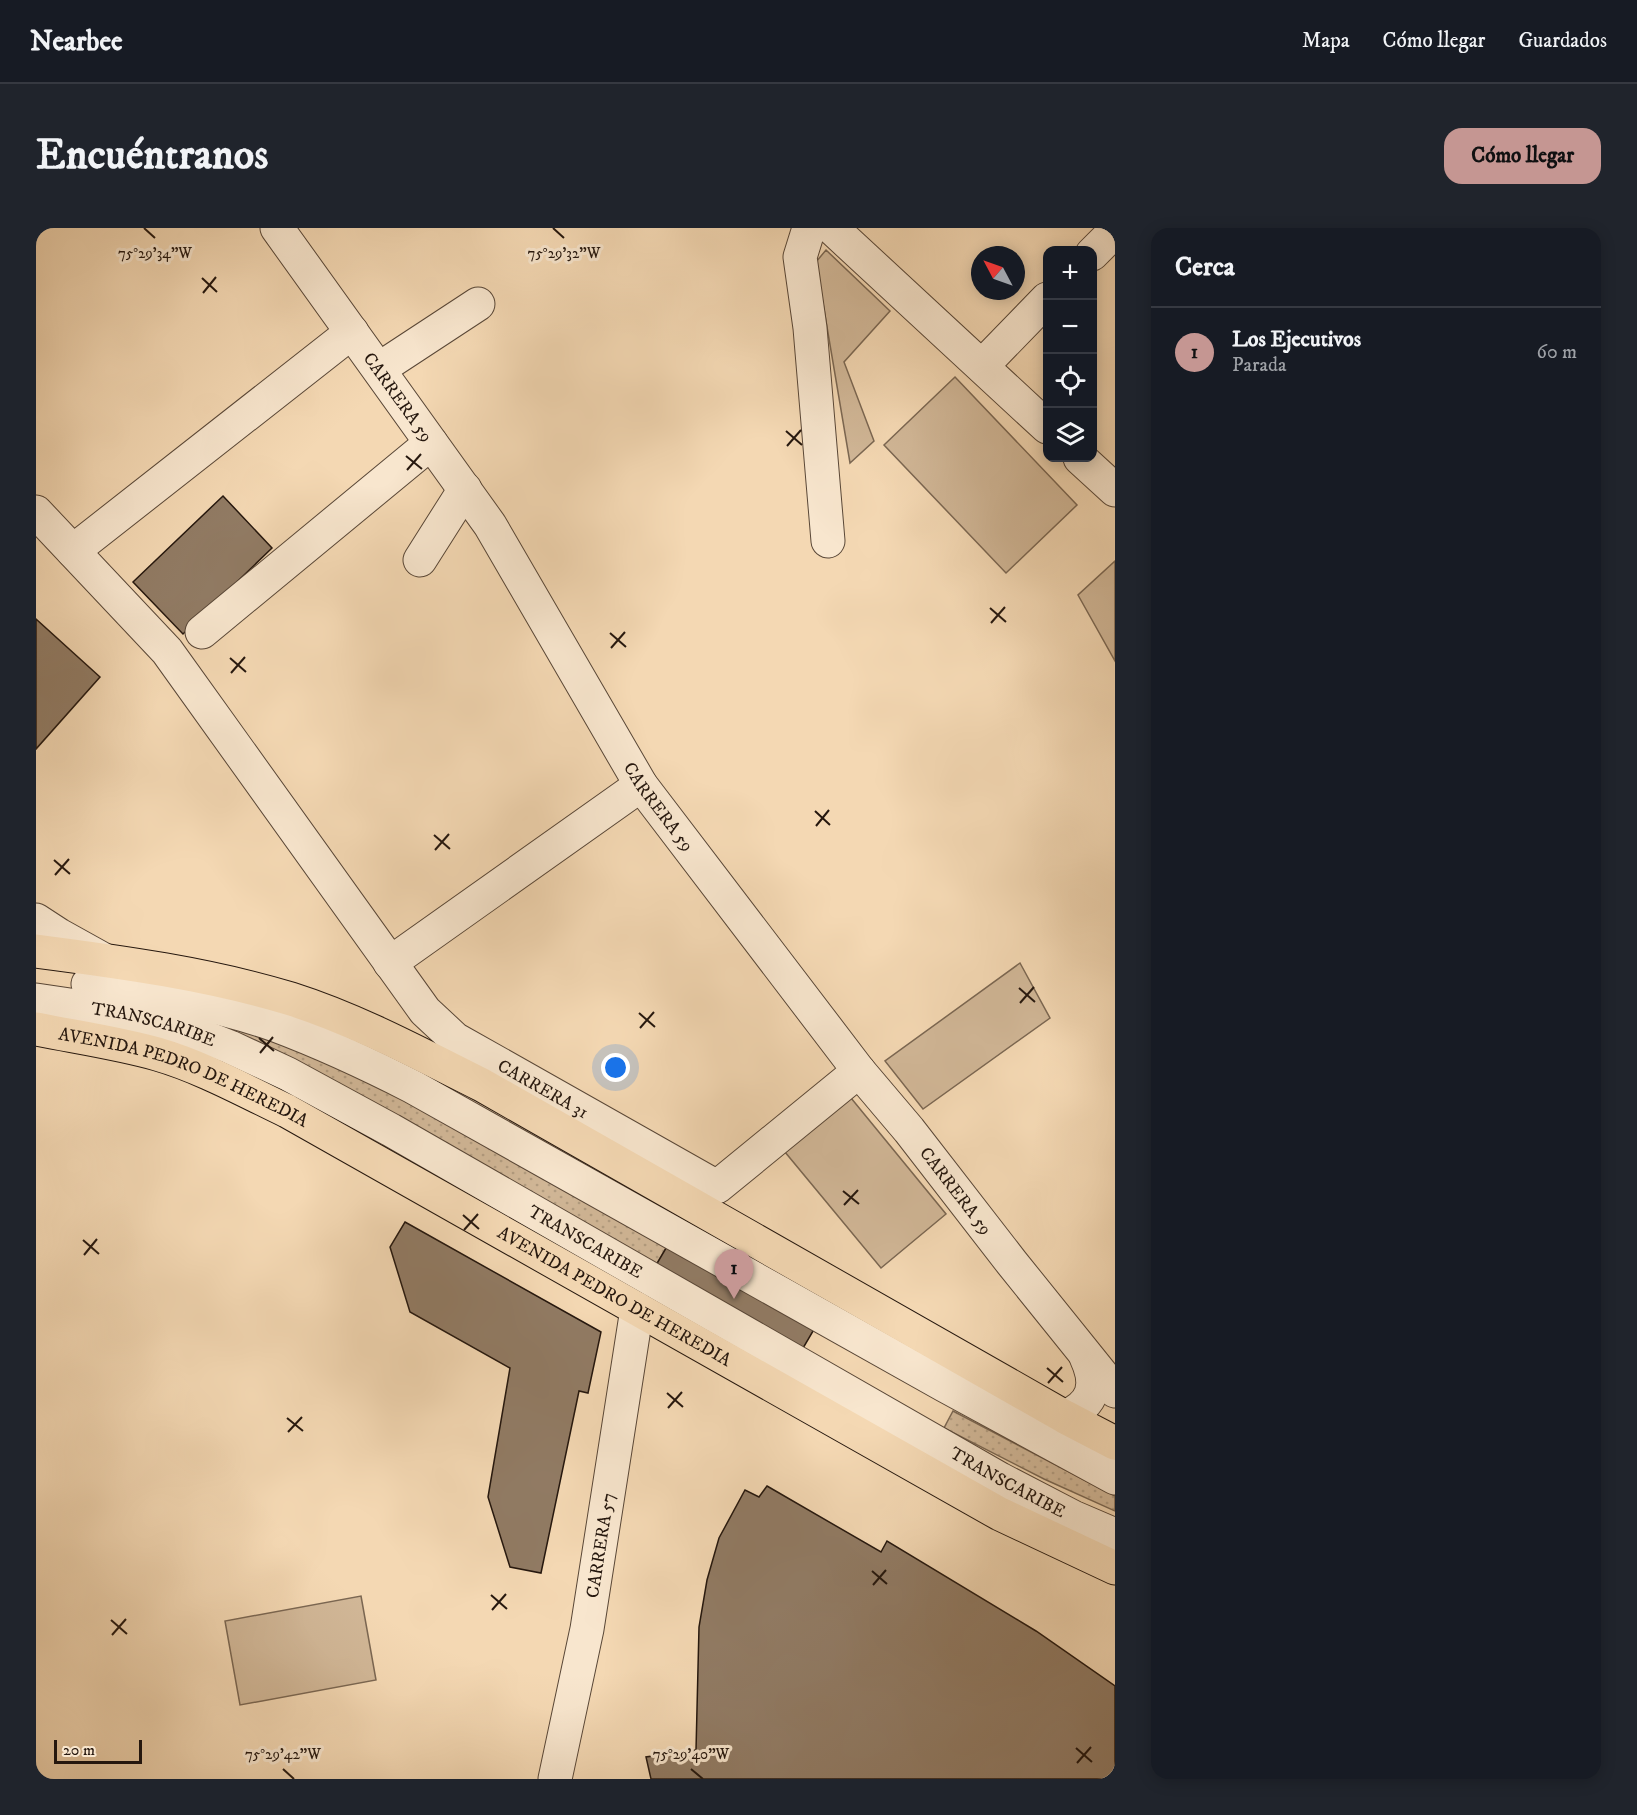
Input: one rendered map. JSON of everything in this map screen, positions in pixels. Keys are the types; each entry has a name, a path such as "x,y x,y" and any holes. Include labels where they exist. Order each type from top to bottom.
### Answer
{"highway":[{"path":"36,951 106,960 234,985 291,999 341,1018 410,1049 482,1085 1065,1417 1115,1443"},
{"name":"AVENIDA PEDRO DE HEREDIA","path":"36,1029 159,1054 287,1111 1000,1514 1115,1568"}],"street":[{"name":"CARRERA 59","path":"277,228 490,525 641,786 859,1071 909,1130 1115,1391"},
{"path":"809,228 800,257 810,328 828,541"},
{"path":"832,228 1043,423"},
{"path":"1097,249 1115,231"},
{"path":"982,366 1046,300"},
{"path":"379,369 478,304"},
{"path":"73,550 352,333"},
{"path":"202,632 431,443"},
{"path":"1084,462 1115,490"},
{"path":"420,560 465,489"},
{"name":"CARRERA 31","path":"36,512 167,651 425,1011 455,1039 717,1187 859,1071"},
{"path":"390,963 641,786"},
{"path":"36,920 106,960"},
{"name":"TRANSCARIBE","path":"36,977 114,988 199,1004 273,1024 347,1054 423,1093 1115,1478"},
{"name":"TRANSCARIBE","path":"36,1000 124,1012 179,1027 230,1047 288,1074 401,1136 1000,1479 1073,1517 1115,1535"},
{"name":"CARRERA 57","path":"555,1779 587,1629 637,1309"},
{"name":"CARRERA 59","path":"1065,1417 1079,1411 1088,1399 1093,1385 1092,1370 1086,1357"},
{"path":"563,1741 579,1779"}],"shaded area":[{"path":"826,250 890,311 844,362 874,441 850,463 816,262"},
{"path":"955,377 1077,505 1006,573 884,445"},
{"path":"1115,561 1115,661 1078,595"},
{"path":"1020,963 1050,1018 923,1109 885,1061"},
{"path":"185,1016 324,1052 669,1243 652,1272"},
{"path":"851,1098 946,1214 881,1268 785,1152"},
{"path":"953,1411 1115,1496 1115,1511 1044,1479 944,1428"},
{"path":"361,1596 376,1680 240,1705 225,1621"}],"building":[{"path":"223,496 272,548 183,634 133,582"},
{"path":"36,619 100,677 36,749"},
{"path":"405,1222 601,1332 588,1393 579,1391 541,1573 510,1567 488,1497 510,1368 410,1312 390,1247"},
{"path":"669,1243 816,1326 799,1355 652,1272"},
{"path":"767,1486 881,1552 887,1541 1036,1631 1115,1686 1115,1779 651,1779 646,1757 696,1750 699,1627 707,1580 719,1538 745,1490 759,1497"}],"place":[{"name":"Los Ejecutivos","path":"734,1299"}]}
